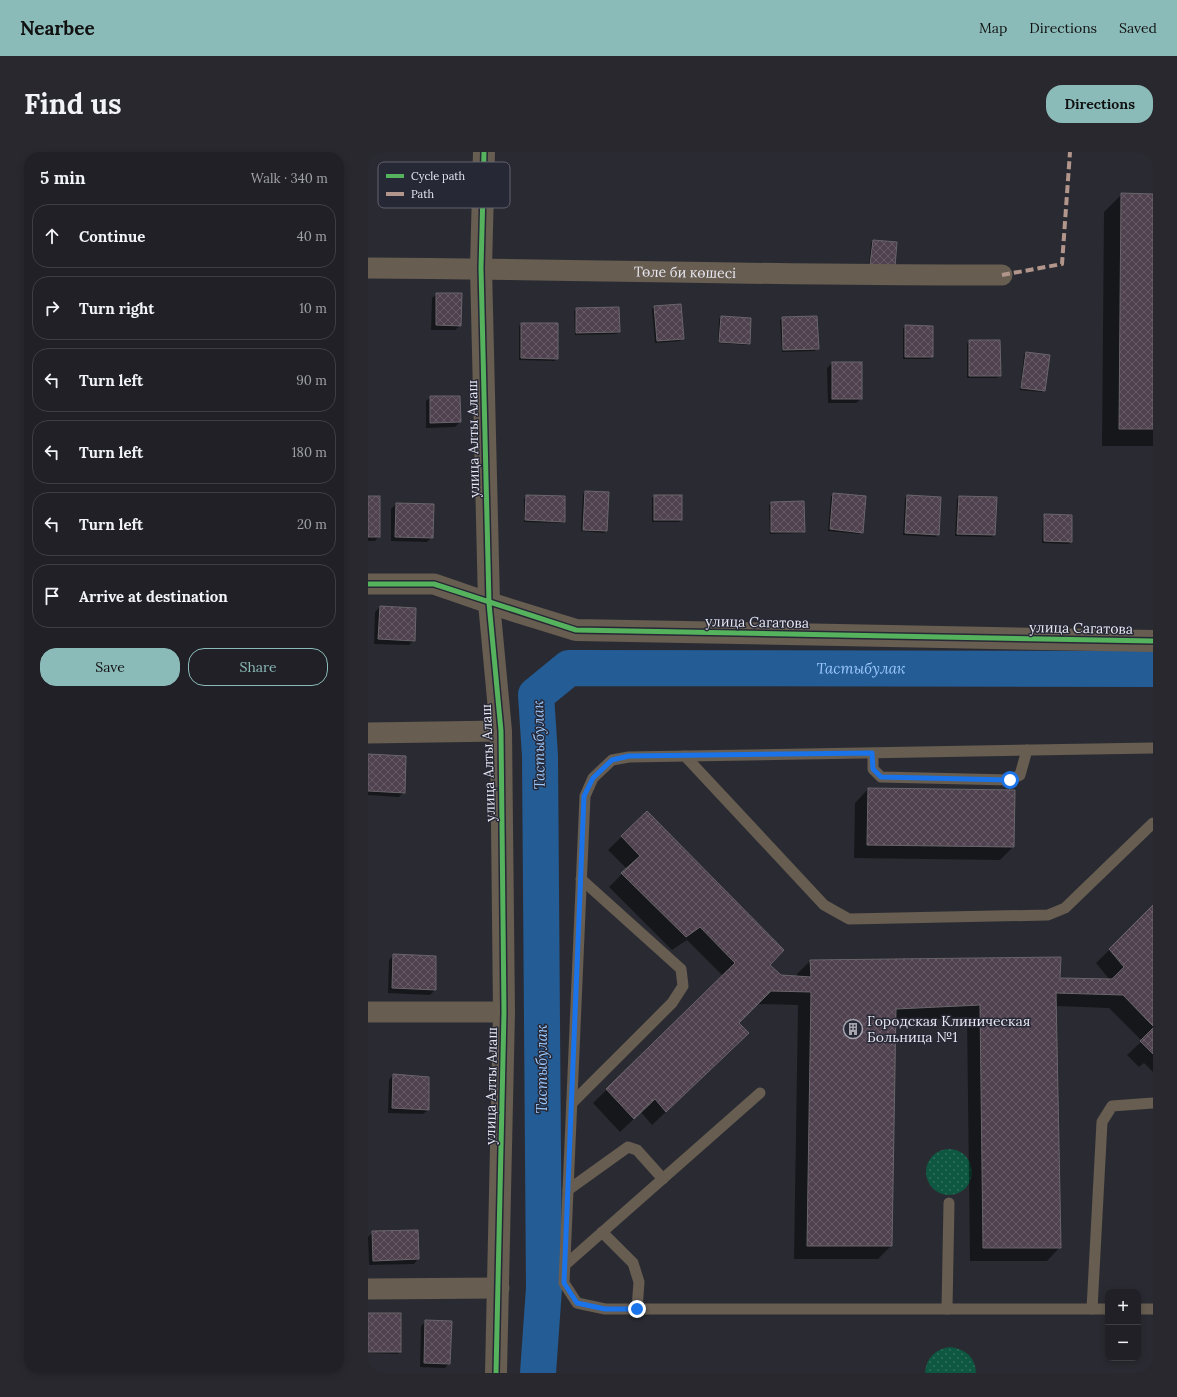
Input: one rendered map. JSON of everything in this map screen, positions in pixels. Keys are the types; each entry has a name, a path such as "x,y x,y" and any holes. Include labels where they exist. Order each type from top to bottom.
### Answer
{"street":[{"name":"улица Алты Алаш","path":"484,152 484,162"},
{"name":"улица Алты Алаш","path":"483,208 481,268 489,603 501,731 504,1012 496,1373"},
{"name":"Төле би көшесі","path":"368,268 481,268 832,276 1002,275"},
{"name":"улица Сагатова","path":"368,584 434,584 576,630 1153,641"},
{"path":"368,733 501,731"},
{"path":"368,1012 504,1012"},
{"path":"368,1289 499,1288"}],"lane":[{"path":"1105,1309 605,1309 577,1303 564,1283 584,796 593,778 612,760 629,756 1153,748"},
{"path":"872,753 873,769 881,777 1010,780 1020,775 1026,750"},
{"path":"685,756 824,905 849,919 1048,915 1065,908 1153,823"},
{"path":"572,1104 672,1003 683,986 681,969 581,879"},
{"path":"565,1265 760,1093"},
{"path":"1092,1309 1102,1122 1112,1106 1153,1103"},
{"path":"568,1190 628,1147 637,1150 663,1179"},
{"path":"947,1309 949,1203"},
{"path":"602,1232 633,1264 639,1282 637,1309"},
{"path":"1141,1309 1153,1309"}],"green space":[{"path":"954,1149 958,1150 968,1159 971,1163 971,1181 962,1191 954,1195 944,1195 936,1191 927,1181 926,1167 930,1159 940,1150"},
{"path":"950,1347 965,1352 972,1358 976,1373 925,1373 927,1363 932,1355 940,1350"}],"building":[{"path":"1121,193 1153,194 1153,429 1119,429"},
{"path":"873,240 897,242 895,267 870,265"},
{"path":"436,293 462,293 461,326 436,325"},
{"path":"681,304 684,339 657,341 654,306"},
{"path":"619,307 620,332 576,333 576,308"},
{"path":"721,316 751,318 750,344 719,342"},
{"path":"817,316 819,349 783,350 782,317"},
{"path":"521,323 558,323 558,359 521,358"},
{"path":"905,325 933,326 933,357 905,357"},
{"path":"969,340 1000,340 1001,376 969,376"},
{"path":"1026,352 1050,355 1045,391 1021,388"},
{"path":"832,362 862,362 862,399 832,399"},
{"path":"430,396 460,396 461,422 430,423"},
{"path":"585,491 609,492 607,531 583,530"},
{"path":"833,493 866,496 863,533 830,529"},
{"path":"526,495 565,496 565,522 525,520"},
{"path":"654,495 682,495 682,520 654,520"},
{"path":"907,495 941,497 939,535 905,533"},
{"path":"368,496 380,496 380,537 368,537"},
{"path":"959,496 997,497 995,535 957,534"},
{"path":"804,501 805,532 771,532 771,502"},
{"path":"396,503 434,504 433,538 395,537"},
{"path":"1044,514 1072,515 1072,542 1044,541"},
{"path":"380,606 416,608 415,641 378,639"},
{"path":"368,754 406,756 405,793 368,791"},
{"path":"868,788 1015,790 1014,847 867,845"},
{"name":"Городская Клиническая Больница №1","path":"647,811 784,950 770,965 781,975 811,977 810,960 1061,957 1060,978 1112,979 1124,967 1109,949 1153,905 1153,1026 1123,995 1056,993 1061,1248 983,1248 980,1005 896,1009 892,1246 807,1246 811,992 771,991 739,1023 749,1033 666,1112 655,1099 634,1119 606,1089 735,963 700,927 686,937 621,873 640,856 621,836"},
{"path":"393,954 436,956 436,990 392,988"},
{"path":"1153,1028 1153,1054 1140,1041"},
{"path":"393,1074 429,1077 429,1110 392,1108"},
{"path":"418,1230 419,1259 373,1261 372,1231"},
{"path":"368,1313 401,1313 401,1352 368,1352"},
{"path":"425,1320 452,1321 450,1364 424,1363"}],"waterway":[{"name":"Тастыбулак","path":"538,1373 544,1288 540,756 536,695 569,668 1153,669"}],"marked path":[{"path":"1002,275 1062,264 1070,152"}],"cycle path":[{"path":"484,152 484,162"},
{"path":"483,208 481,268 489,603 501,731 504,1012 496,1373"},
{"path":"368,584 434,584 576,630 1153,641"}],"place":[{"name":"Городская Клиническая Больница №1","path":"853,1029"}],"route":[{"path":"637,1309 605,1309 577,1303 564,1283 584,796 593,778 612,760 629,756 872,753 873,769 881,777 1010,780"}]}
